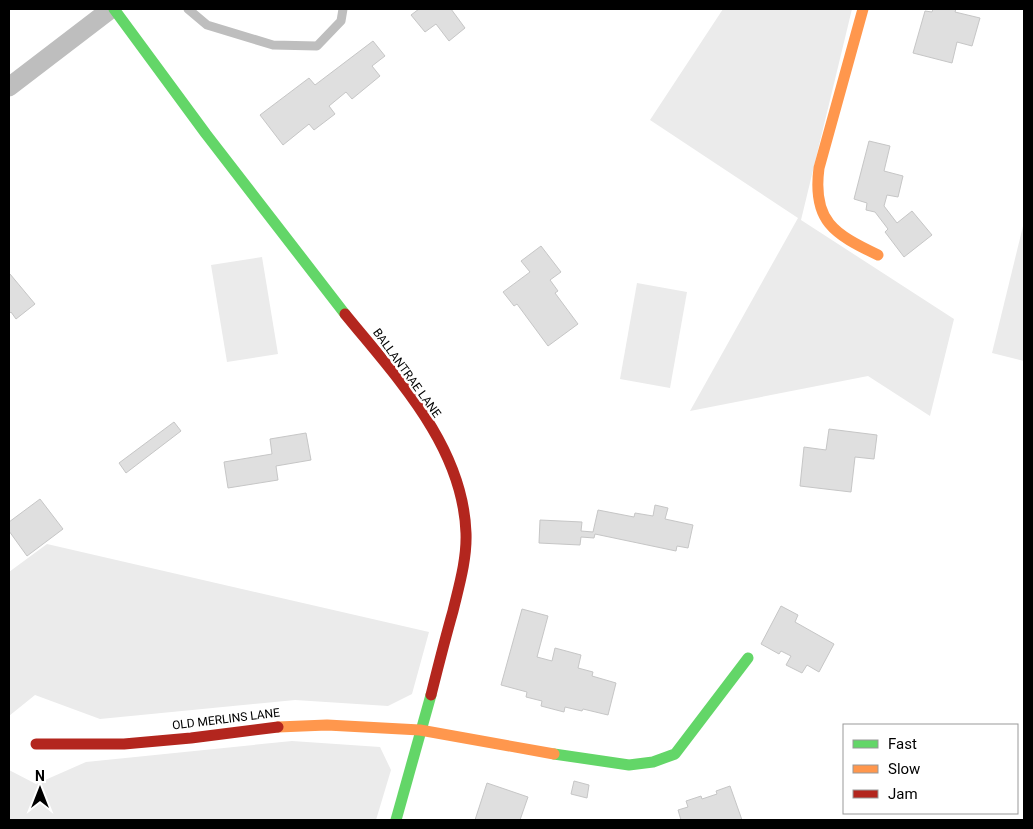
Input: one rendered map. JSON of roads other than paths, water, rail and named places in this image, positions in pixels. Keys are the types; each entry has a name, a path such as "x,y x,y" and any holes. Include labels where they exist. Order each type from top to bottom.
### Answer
{"street":[{"path":"9,87 112,9"},
{"name":"BALLANTRAE LANE","path":"112,9 301,258 418,406 446,454 457,480 464,506 466,533 464,562 442,653 396,820"},
{"path":"862,9 819,168 816,182 817,204 821,214 832,228 844,238 878,255"},
{"name":"OLD MERLINS LANE","path":"36,744 124,744 286,726 327,725 420,730 520,749 629,765 646,765 661,761 675,754 748,658"}],"lane":[{"path":"188,9 207,25 273,45 317,46 341,21 343,9"}]}
